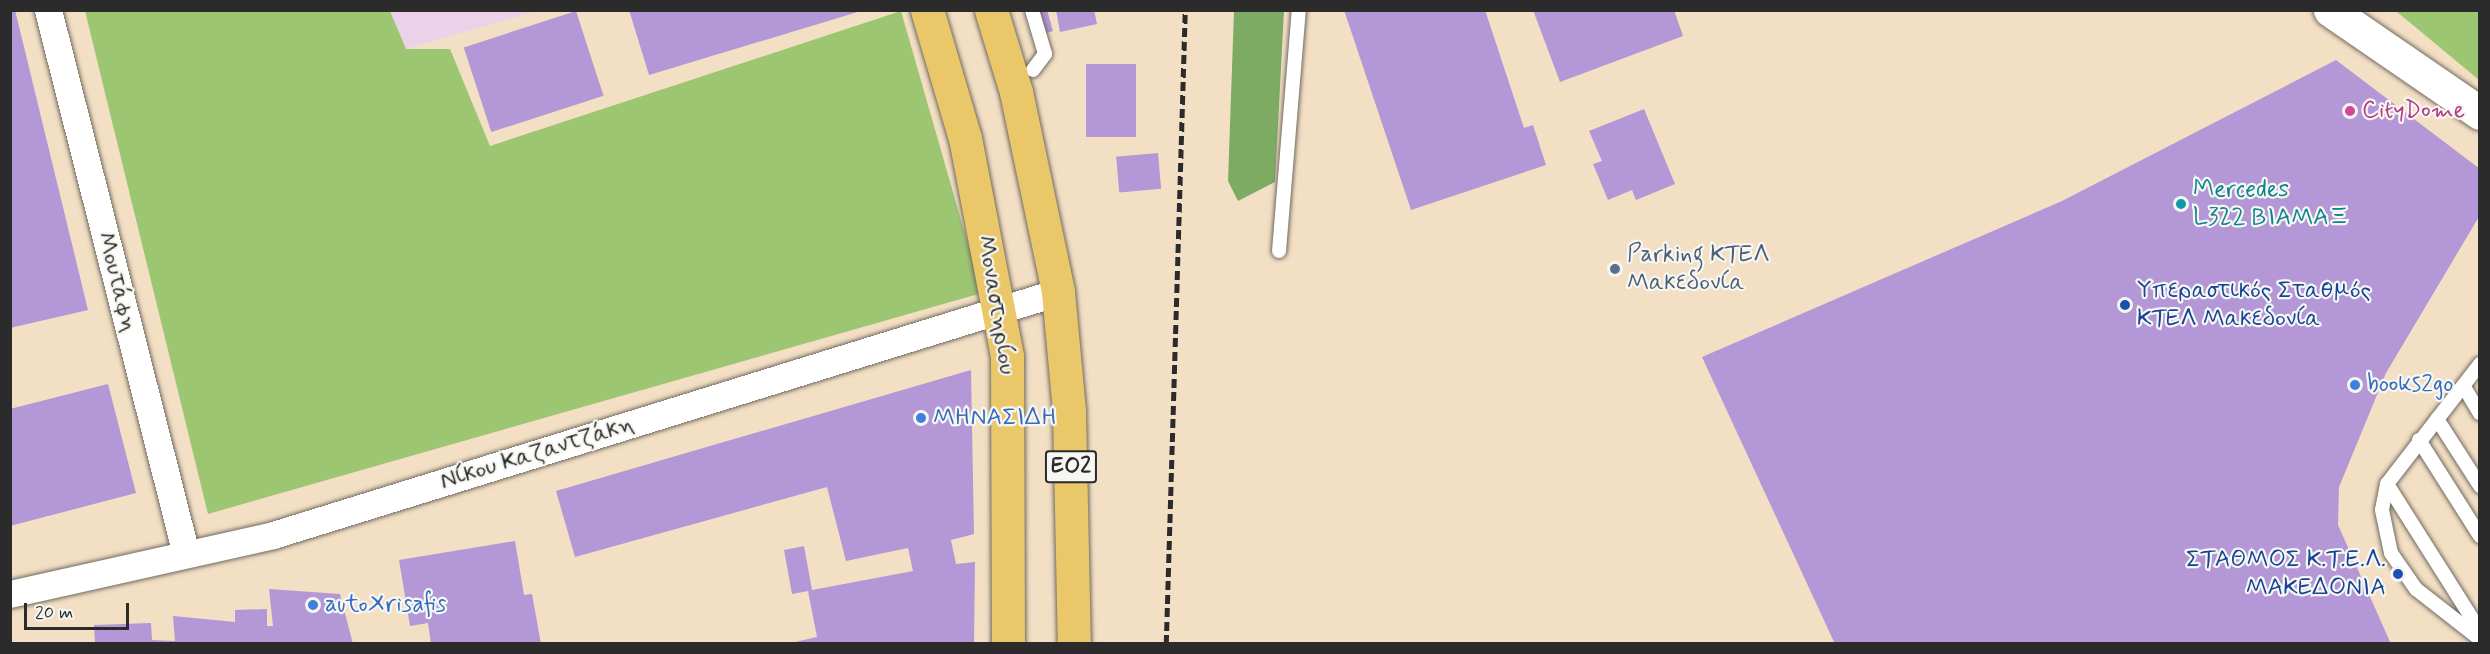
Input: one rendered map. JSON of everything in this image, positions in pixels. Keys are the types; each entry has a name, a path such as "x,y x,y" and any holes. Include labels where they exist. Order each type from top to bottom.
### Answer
{"main road":[{"name":"Μοναστηρίου","path":"927,10 965,138 1000,307 1010,407 1008,644"},
{"name":"ΕΟ2","path":"991,10 1016,93 1058,292 1069,411 1074,644"}],"street":[{"name":"Μουτάφη","path":"48,10 186,554"},
{"path":"2330,10 2480,113"},
{"name":"Νίκου Καζαντζάκη","path":"10,594 273,535 1000,307 1058,292"}],"lane":[{"path":"1032,10 1045,54 1033,70"},
{"path":"1279,251 1299,10"},
{"path":"2480,364 2387,484 2382,510 2391,553 2416,589 2480,639"},
{"path":"2464,387 2480,414"},
{"path":"2437,419 2480,486"},
{"path":"2419,440 2480,536"},
{"path":"2387,484 2480,631"}],"shaded area":[{"path":"390,11 537,11 406,49"}],"green space":[{"path":"85,11 390,11 406,49 450,49 490,146 901,11 982,293 208,514"},
{"path":"1234,11 1284,11 1275,182 1238,201 1228,181"},
{"path":"2396,11 2479,11 2479,80"}],"building":[{"path":"10,10 15,10 88,310 10,328"},
{"path":"629,10 861,10 861,11 649,75"},
{"path":"1025,10 1047,10 1053,31 1033,37"},
{"path":"1056,10 1094,10 1097,24 1060,32"},
{"path":"1344,10 1485,10 1524,128 1533,125 1546,165 1411,210"},
{"path":"1533,10 1674,10 1683,36 1560,82"},
{"path":"576,11 604,96 491,132 464,47"},
{"name":"Υπεραστικός Σταθμός ΚΤΕΛ Μακεδονία","path":"2336,60 2480,169 2480,215 2386,373 2339,487 2338,525 2391,644 1835,644 1702,357 2062,201"},
{"path":"1086,64 1136,64 1136,137 1086,137"},
{"path":"1644,109 1675,184 1636,200 1632,190 1608,200 1593,164 1602,161 1589,131"},
{"path":"1158,153 1161,189 1119,193 1116,157"},
{"path":"971,370 974,534 951,540 956,564 975,562 974,644 786,644 817,637 808,591 792,594 784,550 804,546 812,590 913,571 908,548 846,561 827,487 575,557 556,491"},
{"path":"108,384 136,493 10,526 10,409"},
{"path":"515,541 524,595 532,594 541,644 431,644 428,623 410,626 399,560"},
{"path":"269,589 340,594 353,644 95,644 94,625 151,623 152,640 175,641 173,616 235,622 235,610 267,609 267,626 273,626"}],"railway":[{"path":"1166,644 1185,10"}],"place":[{"name":"CityDome","path":"2350,111"},
{"name":"Mercedes L322 ΒΙΑΜΑΞ","path":"2181,204"},
{"name":"Parking ΚΤΕΛ Μακεδονία","path":"1615,269"},
{"name":"Υπεραστικός Σταθμός ΚΤΕΛ Μακεδονία","path":"2125,305"},
{"name":"books2go","path":"2355,385"},
{"name":"ΜΗΝΑΣΙΔΗ","path":"921,418"},
{"name":"ΣΤΑΘΜΟΣ Κ.Τ.Ε.Λ. ΜΑΚΕΔΟΝΙΑ","path":"2398,574"},
{"name":"autoXrisafis","path":"313,605"}]}
